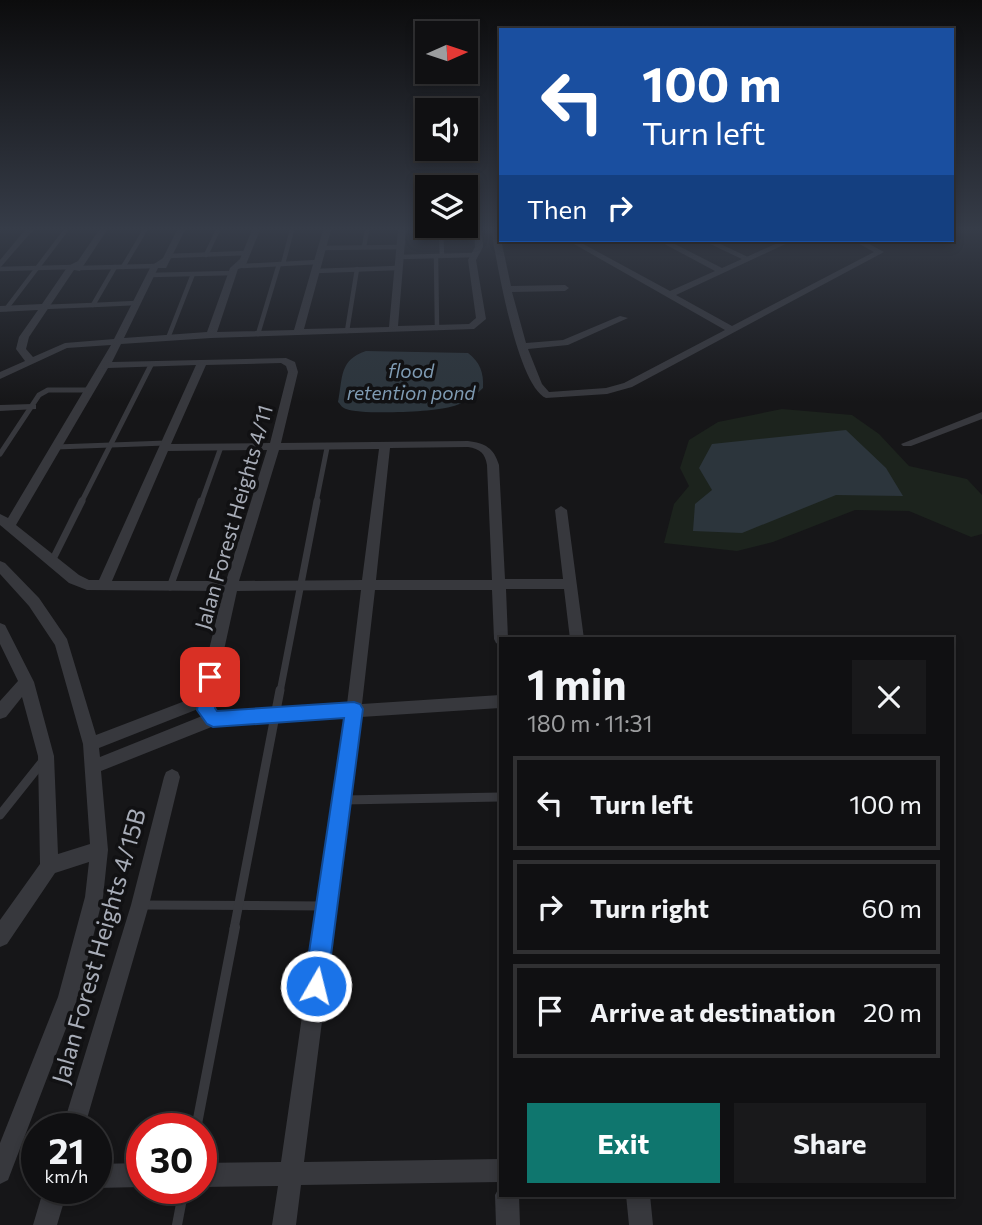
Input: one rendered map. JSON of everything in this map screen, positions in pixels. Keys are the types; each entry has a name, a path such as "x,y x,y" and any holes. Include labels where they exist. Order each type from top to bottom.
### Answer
{"street":[{"path":"31,361 21,349 24,337 59,287"},
{"path":"144,287 107,363 56,447 5,521 74,579 87,585 170,587 570,584"},
{"path":"211,335 231,287"},
{"path":"298,333 311,287"},
{"path":"393,330 396,287"},
{"path":"0,376 65,346 118,340 438,328 478,324 481,319 476,287"},
{"path":"655,287 732,330"},
{"path":"669,295 686,287"},
{"path":"565,288 506,289 539,391 546,395 607,391 628,385 813,287"},
{"path":"3,309 43,307"},
{"path":"523,346 565,343 623,318"},
{"name":"Jalan Forest Heights 4/11","path":"202,363 283,360 291,365 293,372 231,586 205,700"},
{"path":"103,586 202,363 107,363"},
{"path":"0,408 32,407"},
{"path":"907,444 982,415"},
{"path":"165,445 327,448 468,444 491,452 500,637"},
{"path":"284,1225 354,709 385,446"},
{"path":"561,510 577,637"},
{"path":"0,566 50,621 62,643 91,744 99,850 94,897 68,996 0,1172"},
{"path":"0,629 26,682 46,756 49,866 0,937"},
{"path":"0,712 26,682"},
{"path":"91,744 205,700 206,710 213,719"},
{"path":"93,767 213,719 499,702"},
{"name":"Jalan Forest Heights 4/15B","path":"78,1113 140,905 172,777"},
{"path":"49,866 99,850"},
{"path":"217,1175 499,1171"},
{"path":"507,1197 508,1225"},
{"path":"638,1197 641,1225"},
{"path":"46,1225 52,1204"}],"lane":[{"path":"3,309 22,287"},
{"path":"93,305 103,287"},
{"path":"168,338 188,287"},
{"path":"258,334 273,287"},
{"path":"347,331 354,287"},
{"path":"437,287 438,328"},
{"path":"43,307 136,303"},
{"path":"52,561 151,365"},
{"path":"0,454 39,394 48,390 89,390"},
{"path":"56,447 165,445"},
{"path":"170,587 221,447"},
{"path":"199,1113 327,448"},
{"path":"0,815 46,756"},
{"path":"341,800 499,797"},
{"path":"140,905 327,906"},
{"path":"177,1225 181,1204"}],"shaded area":[{"path":"782,409 852,415 879,434 909,466 967,479 982,495 982,534 971,537 909,511 855,510 773,542 737,551 664,543 674,504 689,486 680,468 689,440 718,422"}],"water":[{"name":"flood retention pond","path":"366,351 468,353 480,368 483,388 464,402 442,409 381,412 346,409 338,402 344,370 351,359"},
{"path":"846,430 886,468 903,496 836,495 742,533 693,531 695,504 712,490 699,468 712,444"}],"route":[{"path":"210,677 205,700 206,710 213,719 354,709 316,986"}]}
